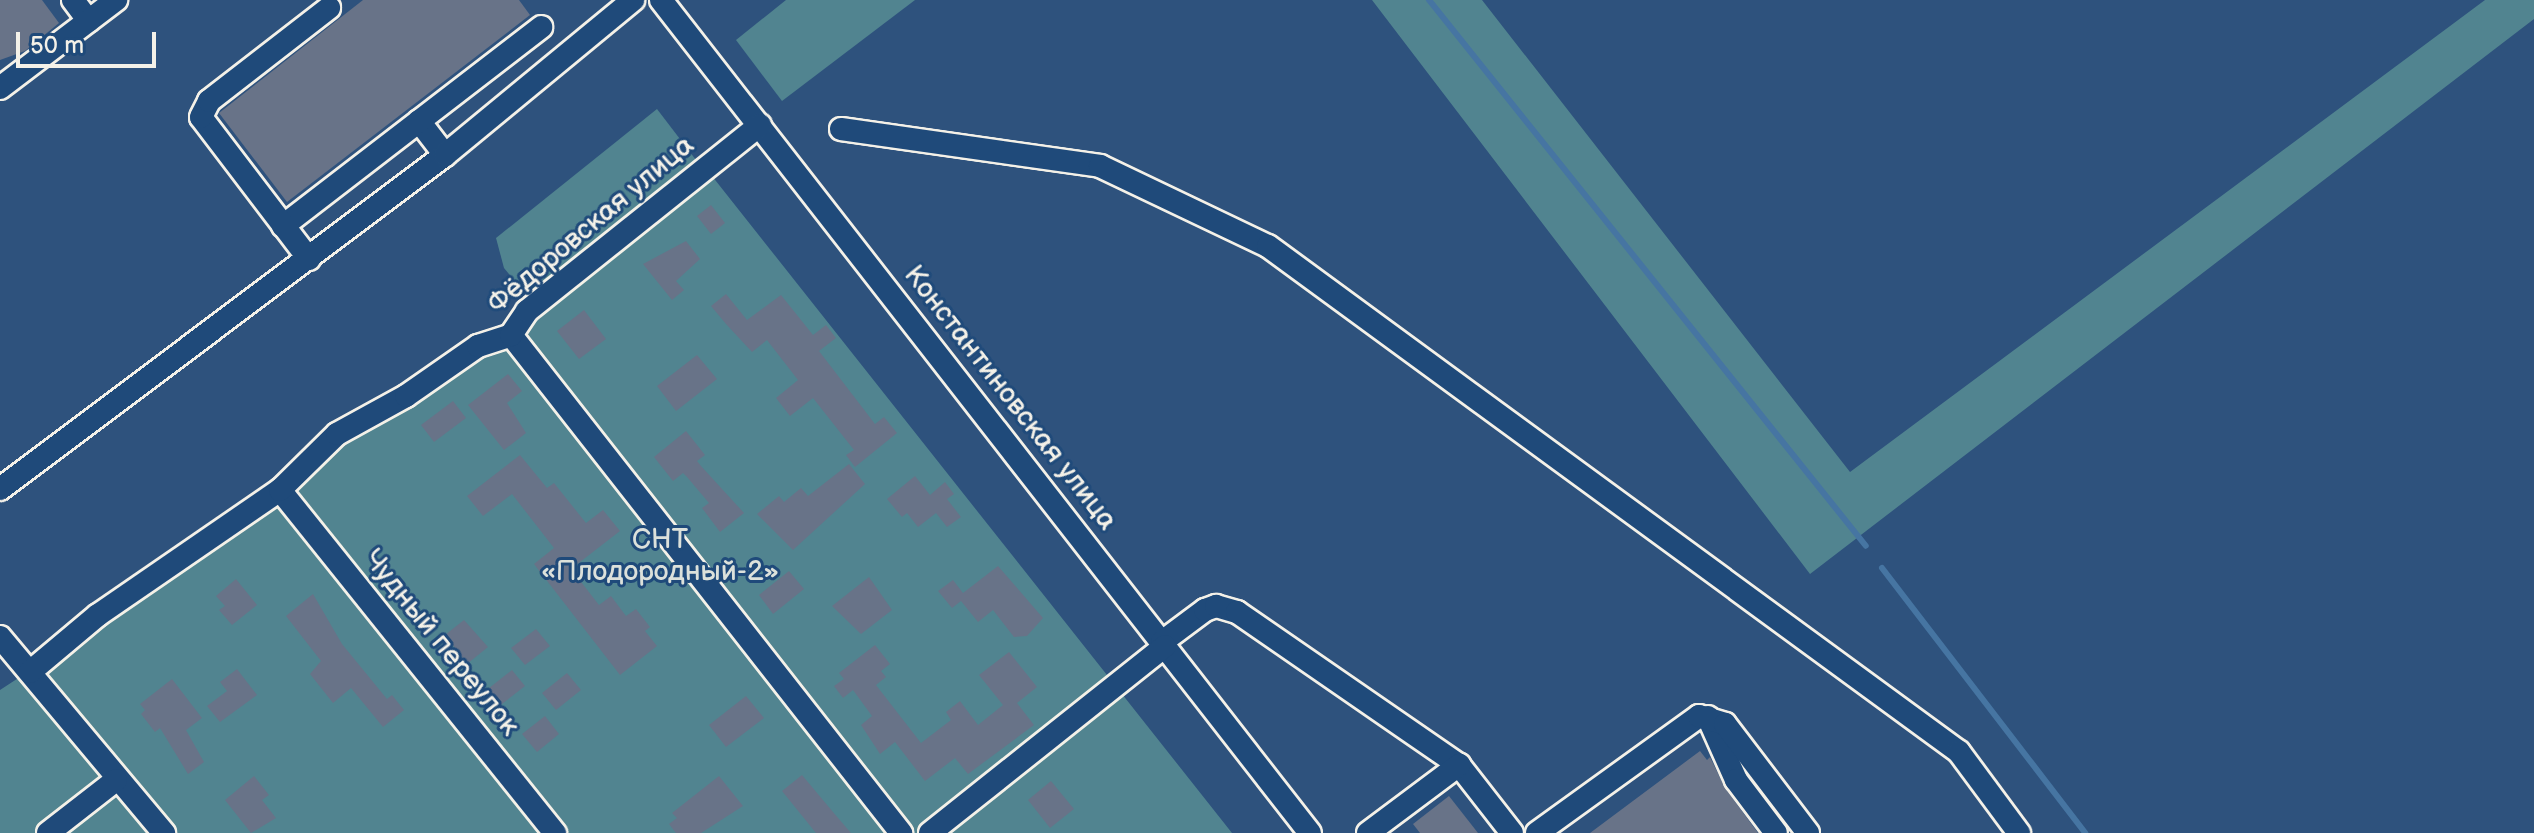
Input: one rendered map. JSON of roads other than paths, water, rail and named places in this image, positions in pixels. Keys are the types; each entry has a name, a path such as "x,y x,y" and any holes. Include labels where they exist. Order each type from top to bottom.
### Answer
{"street":[{"path":"73,0 89,21"},
{"path":"0,88 116,0"},
{"path":"0,489 445,155 633,0"},
{"name":"Константиновская улица","path":"661,0 1310,833"},
{"path":"309,259 206,126 202,108 329,8"},
{"path":"283,226 541,27"},
{"path":"419,121 445,155"},
{"name":"Фёдоровская улица","path":"30,672 98,615 280,490 337,434 406,396 478,346 511,335 527,311 760,125"},
{"path":"841,129 1100,166 1268,246 1959,752 2019,833"},
{"path":"511,335 901,833"},
{"name":"Чудный переулок","path":"280,490 555,833"},
{"path":"930,833 1205,610 1227,608 1459,765 1512,833"},
{"path":"0,637 116,780 164,833"},
{"path":"1708,717 1736,780 1776,833"},
{"path":"1537,833 1688,720 1708,717 1725,724 1799,830"},
{"path":"1365,832 1459,765"},
{"path":"48,833 116,780"}],"waterway":[{"path":"1429,0 1866,546"},
{"path":"1882,568 2085,833"}],"park label":[{"name":"СНТ «Плодородный-2»","path":"660,556"}]}
